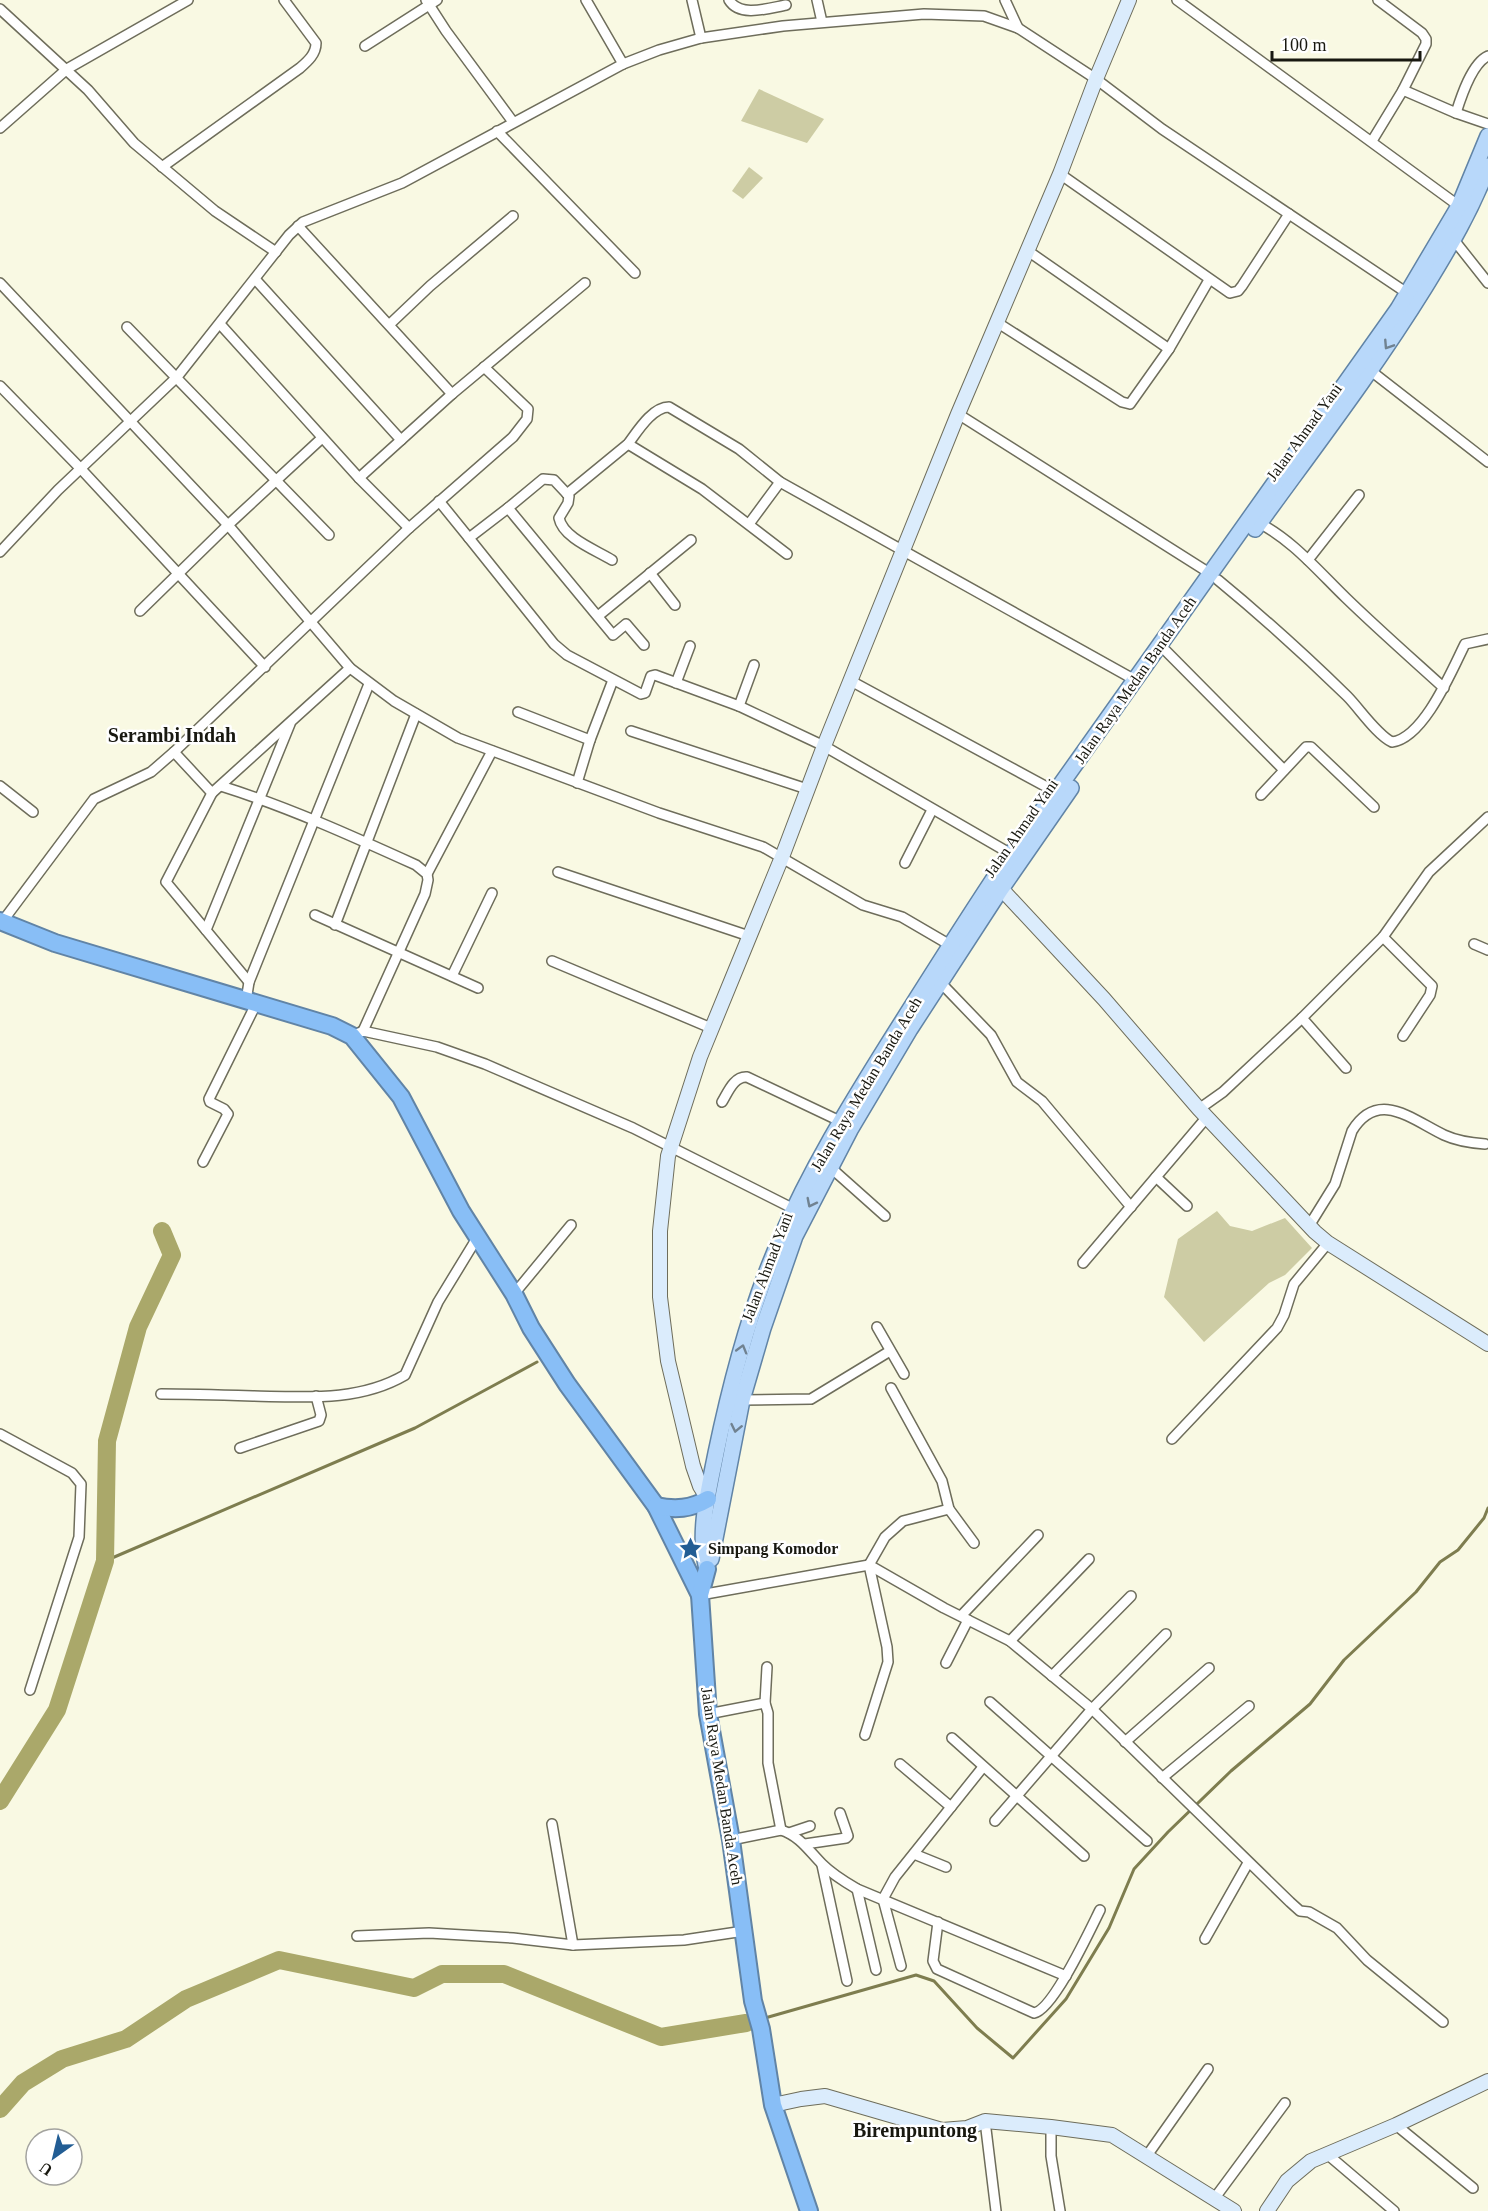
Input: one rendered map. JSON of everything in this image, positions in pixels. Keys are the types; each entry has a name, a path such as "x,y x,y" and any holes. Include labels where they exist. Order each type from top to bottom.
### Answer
{"highway":[{"path":"1,921 55,943 358,1033 401,1097 477,1238 514,1294 531,1328 567,1384 656,1506 700,1595"},
{"path":"656,1506 679,1509 700,1504 708,1499"},
{"name":"Jalan Raya Medan Banda Aceh","path":"707,1569 700,1595 708,1714 731,1840 752,1989 773,2105 809,2211"}],"main road":[{"path":"708,1499 700,1486 693,1466 668,1360 660,1297 660,1230 670,1148 711,1028 958,414 1060,174 1129,0"},
{"path":"1255,521 1412,297 1459,206 1488,136"},
{"name":"Jalan Ahmad Yani","path":"707,1569 712,1557 742,1400 763,1328 795,1236 830,1167 846,1123 940,982 997,884 1166,651 1214,577 1371,371 1412,297 1454,240 1488,166"},
{"name":"Jalan Raya Medan Banda Aceh","path":"707,1569 703,1554 708,1499 724,1413 763,1282 794,1209 950,945 997,884 1011,854 1135,680 1214,577"},
{"path":"997,884 1104,999 1203,1113 1309,1226 1328,1243 1488,1344"},
{"path":"1267,2211 1287,2181 1311,2161 1396,2125 1488,2081"},
{"path":"773,2105 825,2096 942,2130 967,2128 984,2121 1112,2135 1233,2211"}],"street":[{"path":"1,124 67,69 188,0"},
{"path":"162,167 300,68 311,57 316,49 316,43 284,0"},
{"path":"586,0 623,64"},
{"path":"692,0 701,39"},
{"path":"729,0 733,6 741,10 761,9 786,2 783,26"},
{"path":"817,0 822,22"},
{"path":"1005,0 1018,28"},
{"path":"1177,0 1459,206"},
{"path":"1372,141 1423,53 1426,39 1422,33 1378,0"},
{"path":"365,46 431,2 446,31 513,122"},
{"path":"0,9 67,69 134,143 215,211 276,252"},
{"path":"0,552 81,469 177,377 276,252 303,222 402,183 623,64 659,50 701,39 783,26 924,14 984,16 1018,28 1096,79 1162,129 1412,297"},
{"path":"1456,113 1469,80 1483,58 1488,56"},
{"path":"1403,90 1488,124"},
{"path":"497,131 635,273"},
{"path":"1060,174 1230,293 1238,291 1289,214"},
{"path":"390,324 430,286 513,216"},
{"path":"298,226 452,394"},
{"path":"1454,240 1488,283"},
{"path":"1028,251 1169,349"},
{"path":"255,279 401,440"},
{"path":"998,323 1062,366 1126,403 1132,402 1169,349 1209,280"},
{"path":"359,478 452,394 585,283"},
{"path":"0,284 228,525 350,668 369,684 458,738 659,813 756,844 782,856 863,905 902,917 950,945"},
{"path":"220,324 359,478 409,528"},
{"path":"127,327 329,535"},
{"path":"1,921 93,799 151,772 265,667 409,528 513,437 527,419 528,410 484,367"},
{"path":"1371,371 1488,462"},
{"path":"0,386 81,469 265,667"},
{"path":"567,494 628,444 658,409 669,407 739,449 780,482 1135,680"},
{"path":"958,414 1214,577 1291,642 1362,711 1387,740 1397,741 1413,731 1444,688 1465,644 1488,639"},
{"path":"140,611 276,479 322,438"},
{"path":"628,444 702,489 787,554"},
{"path":"470,538 546,478 554,480 567,494 569,500 560,518 561,524 574,537 612,560"},
{"path":"749,524 780,482"},
{"path":"1308,560 1359,495"},
{"path":"439,501 554,644 567,655 643,694 652,675 739,706 824,746 1011,854"},
{"path":"508,508 613,635 626,624 644,645"},
{"path":"1255,521 1308,560 1345,598 1444,688"},
{"path":"598,616 691,540"},
{"path":"650,573 675,605"},
{"path":"676,683 690,646"},
{"path":"1166,651 1284,770"},
{"path":"739,706 754,665"},
{"path":"249,982 166,882 212,793 350,668"},
{"path":"577,783 590,740 613,680"},
{"path":"851,681 1056,792"},
{"path":"203,1162 228,1114 209,1099 251,1002 249,982 369,684"},
{"path":"518,712 590,740"},
{"path":"335,925 416,714"},
{"path":"206,930 291,720"},
{"path":"631,731 807,789"},
{"path":"1261,795 1306,747 1311,747 1374,807"},
{"path":"492,751 427,874 428,880 424,894 358,1033 437,1047 485,1064 633,1128 794,1209"},
{"path":"174,752 212,793"},
{"path":"0,786 33,812"},
{"path":"221,786 260,798 315,820 416,866 427,874"},
{"path":"906,863 932,810"},
{"path":"1083,1263 1156,1177 1203,1113 1383,937 1429,872 1488,817"},
{"path":"558,872 749,936"},
{"path":"452,976 492,893"},
{"path":"315,915 478,988"},
{"path":"1383,937 1432,986 1430,995 1403,1036"},
{"path":"1474,944 1488,950"},
{"path":"552,961 711,1028"},
{"path":"940,982 991,1035 1017,1082 1042,1101 1131,1207"},
{"path":"1302,1018 1346,1068"},
{"path":"722,1102 736,1080 747,1077 846,1123"},
{"path":"1309,1226 1335,1184 1352,1131 1374,1109 1389,1109 1446,1136 1468,1143 1485,1144"},
{"path":"830,1167 885,1216"},
{"path":"1156,1177 1187,1206"},
{"path":"514,1294 571,1225"},
{"path":"161,1394 343,1396 375,1389 405,1375 438,1302 477,1238"},
{"path":"1172,1440 1277,1328 1294,1284 1328,1243"},
{"path":"877,1327 904,1374"},
{"path":"742,1400 811,1399 890,1351"},
{"path":"891,1388 942,1481 949,1509 974,1544"},
{"path":"240,1448 319,1421 321,1416 316,1396"},
{"path":"0,1434 72,1473 81,1484 79,1537 30,1690"},
{"path":"866,1736 888,1662 887,1647 869,1564 885,1537 903,1521 949,1509"},
{"path":"946,1663 964,1618 1038,1535"},
{"path":"1010,1641 1089,1559"},
{"path":"700,1595 869,1564 964,1618 1010,1641 1092,1709 1300,1911 1310,1912 1336,1928 1367,1960 1443,2022"},
{"path":"1052,1676 1131,1596"},
{"path":"995,1821 1092,1709 1166,1634"},
{"path":"766,1667 768,1763 785,1831 805,1844 822,1865 838,1878 857,1889 1066,1976"},
{"path":"1125,1742 1209,1668"},
{"path":"990,1702 1147,1841"},
{"path":"708,1714 765,1703"},
{"path":"1162,1778 1249,1706"},
{"path":"952,1738 1084,1856"},
{"path":"900,1764 951,1807"},
{"path":"901,1966 883,1899 895,1877 983,1767"},
{"path":"805,1844 846,1838 848,1836 840,1814"},
{"path":"552,1824 573,1945"},
{"path":"731,1840 810,1826"},
{"path":"914,1854 946,1867"},
{"path":"1205,1939 1248,1863"},
{"path":"822,1865 847,1981"},
{"path":"857,1889 876,1970"},
{"path":"938,1922 933,1961 937,1970 1034,2013 1042,2009 1066,1976 1100,1910"},
{"path":"357,1936 429,1933 513,1938 573,1945 684,1940 744,1930"},
{"path":"1146,2157 1208,2069"},
{"path":"1214,2199 1285,2103"},
{"path":"984,2121 996,2211"},
{"path":"1396,2125 1473,2188"},
{"path":"1051,2127 1051,2156 1060,2211"},
{"path":"1327,2154 1394,2211"}],"green space":[{"path":"759,89 824,119 807,143 741,121"},
{"path":"749,167 763,178 743,199 732,191"},
{"path":"1217,1211 1230,1226 1252,1231 1285,1218 1312,1248 1285,1275 1269,1283 1204,1342 1164,1297 1178,1239"}],"waterway":[{"path":"0,1801 57,1710 105,1561 107,1441 138,1327 172,1255 162,1231"},
{"path":"105,1561 415,1428 537,1362"},
{"path":"765,2018 916,1975 934,1981 977,2028 1013,2058 1066,1999 1109,1928 1134,1869 1168,1832 1231,1771 1310,1704 1344,1660 1416,1592 1440,1562 1458,1550 1484,1518 1488,1508"},
{"path":"0,2109 23,2083 62,2059 126,2039 186,1999 279,1960 414,1988 442,1974 504,1974 661,2037 746,2023"}],"place":[{"name":"Simpang Komodor","path":"690,1548"}],"district":[{"name":"Serambi Indah","path":"172,735"},
{"name":"Birempuntong","path":"915,2130"}]}
